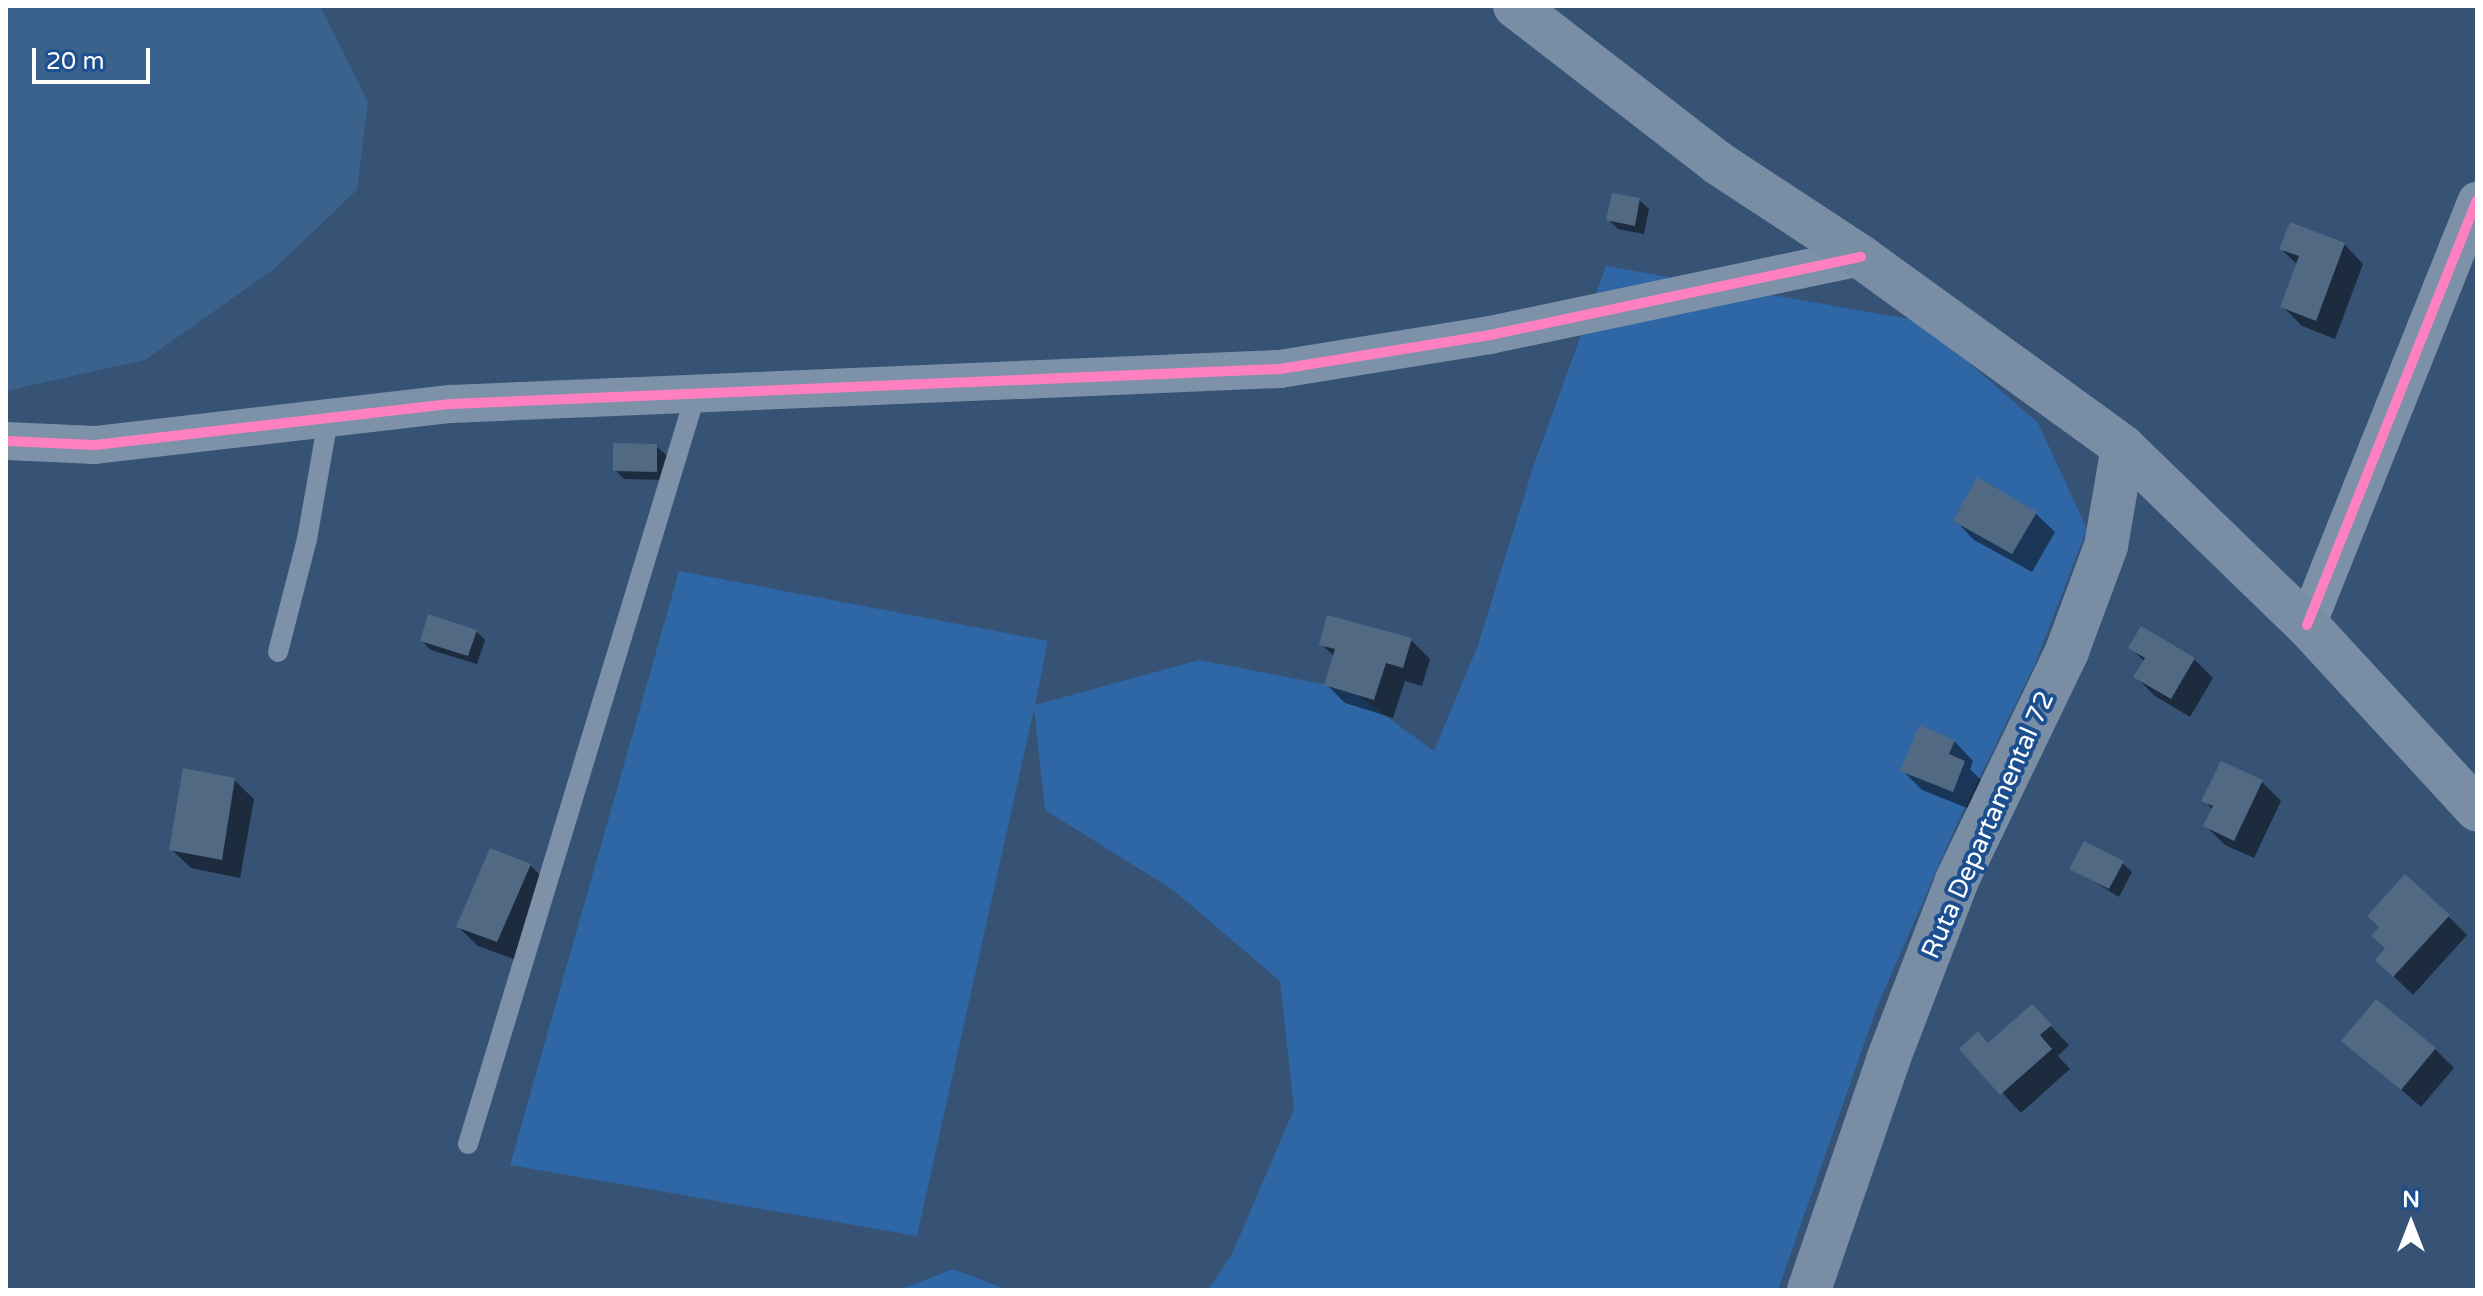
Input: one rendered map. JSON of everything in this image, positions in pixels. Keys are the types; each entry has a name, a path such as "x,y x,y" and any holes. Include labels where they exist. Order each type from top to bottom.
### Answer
{"main road":[{"path":"1515,6 1718,163 1861,257 2123,447 2307,625 2477,809"},
{"name":"Ruta Departamental 72","path":"1809,1290 1888,1060 1957,880 2067,651 2101,559 2123,447"}],"street":[{"path":"2307,625 2477,201"},
{"path":"6,441 95,445 451,404 697,390 1280,369 1490,335 1861,257"}],"lane":[{"path":"468,1144 697,390"},
{"path":"278,652 328,420"}],"shaded area":[{"path":"6,6 320,6 368,102 357,190 274,269 145,360 6,391"},
{"path":"1606,266 1921,321 2038,423 2087,529 2035,664 1955,828 1877,1007 1778,1290 1208,1290 1232,1254 1294,1109 1280,981 1173,890 1045,810 1034,709 917,1236 510,1165 679,571 1048,641 1035,705 1199,660 1349,689 1434,751 1478,645 1533,467"},
{"path":"953,1269 1008,1290 899,1290"}],"building":[{"path":"1612,193 1640,198 1635,226 1606,220"},
{"path":"2290,222 2345,243 2316,321 2280,307 2299,256 2279,249"},
{"path":"613,443 657,444 657,472 613,471"},
{"path":"1977,477 2037,512 2012,554 1953,521"},
{"path":"428,614 477,630 468,656 420,641"},
{"path":"1327,615 1412,638 1403,668 1386,663 1374,700 1324,685 1335,649 1319,645"},
{"path":"2141,626 2195,658 2171,699 2133,677 2145,658 2128,648"},
{"path":"1919,725 1955,740 1949,754 1965,761 1953,792 1900,771"},
{"path":"2221,761 2263,780 2234,841 2203,826 2213,806 2201,801"},
{"path":"183,768 235,778 222,860 169,850"},
{"path":"2084,841 2124,861 2109,889 2069,869"},
{"path":"490,848 531,864 497,942 456,927"},
{"path":"2405,874 2450,915 2393,977 2375,960 2385,948 2371,936 2379,927 2367,916"},
{"path":"2376,999 2436,1048 2401,1090 2341,1041"},
{"path":"2032,1004 2052,1025 2040,1035 2052,1049 2000,1095 1959,1049 1978,1031 1988,1043"}],"cycle path":[{"path":"2307,625 2477,201"},
{"path":"6,441 95,445 451,404 1280,369 1490,335 1861,257"}]}
